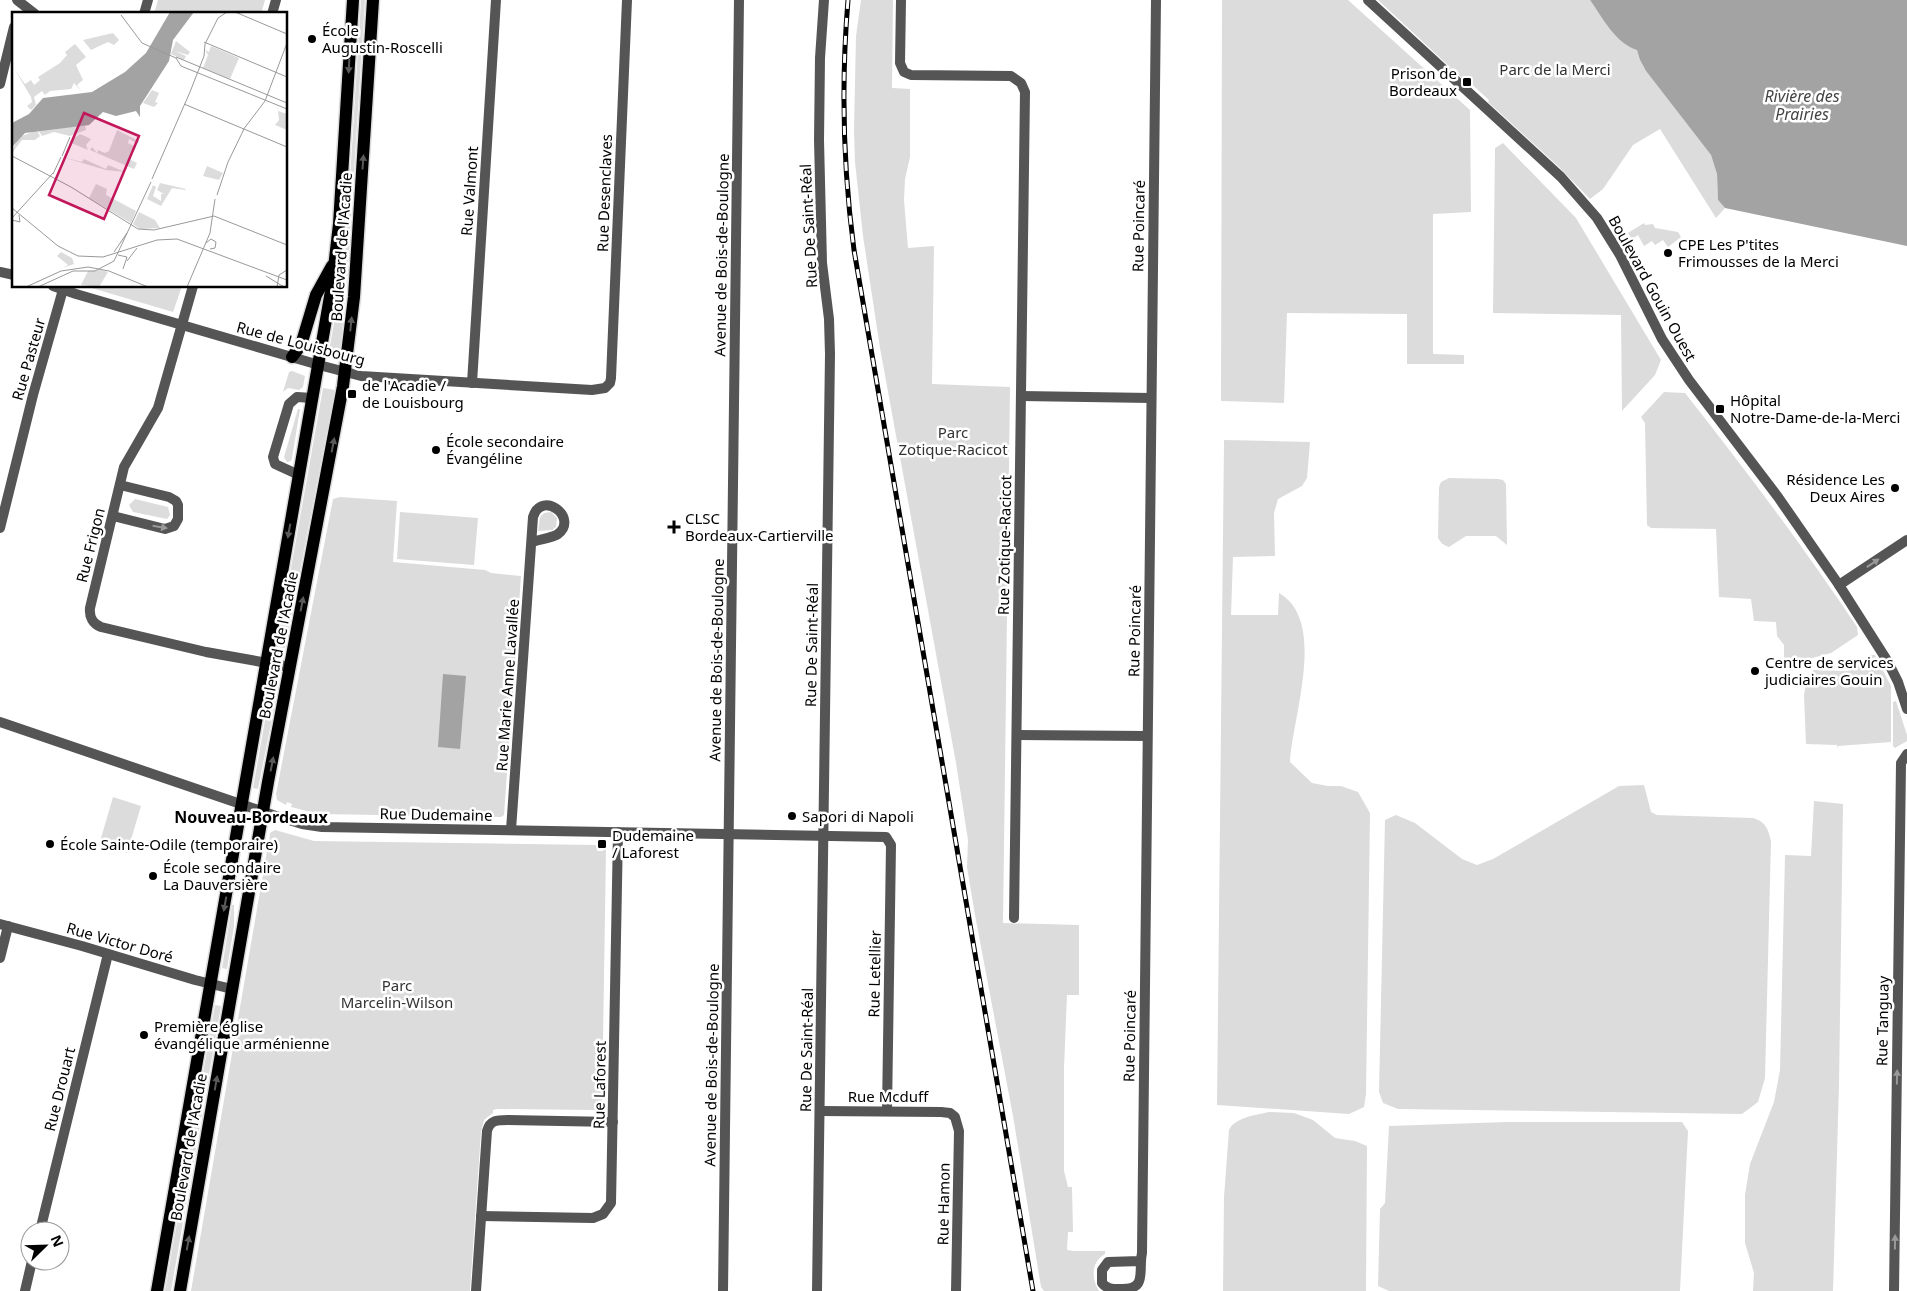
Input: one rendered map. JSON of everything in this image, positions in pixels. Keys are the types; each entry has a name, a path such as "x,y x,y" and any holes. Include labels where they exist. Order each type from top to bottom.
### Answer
{"main road":[{"name":"Boulevard de l'Acadie","path":"157,1291 336,260 353,0"},
{"name":"Boulevard de l'Acadie","path":"180,1291 263,812 345,373 355,288 373,0"},
{"path":"292,357 302,345 316,295 336,260"}],"street":[{"name":"Rue Valmont","path":"472,383 496,0"},
{"name":"Rue Desenclaves","path":"607,387 612,378 627,0"},
{"name":"Avenue de Bois-de-Boulogne","path":"724,1291 740,0"},
{"name":"Rue De Saint-Réal","path":"817,1291 830,354 822,262 819,140 820,58 824,0"},
{"name":"Rue Zotique-Racicot","path":"901,0 901,66 904,72 911,75 1014,77 1021,83 1025,95 1014,918"},
{"name":"Rue Poincaré","path":"1140,1261 1142,1253 1156,0"},
{"name":"Boulevard Gouin Ouest","path":"1368,0 1561,177 1586,205 1616,247 1653,324 1678,364 1778,497 1902,680 1907,709"},
{"path":"20,6 31,12"},
{"path":"0,84 12,35"},
{"name":"Rue de Louisbourg","path":"60,288 345,373 361,376 592,390 601,390 607,387"},
{"name":"Rue Pasteur","path":"0,528 4,496 33,395 60,288"},
{"name":"Rue Frigon","path":"192,288 158,408 126,463 90,611 94,622 101,627 195,650 290,667"},
{"path":"1021,396 1151,398"},
{"path":"299,475 275,464 273,457 289,404 297,398 312,398"},
{"path":"113,516 165,529 174,526 178,519 178,506 172,498 120,485"},
{"path":"1839,585 1907,540"},
{"name":"Rue Marie Anne Lavallée","path":"511,830 532,542"},
{"name":"Rue Dudemaine","path":"0,722 263,812 322,828 824,834 877,835 888,838"},
{"path":"1016,735 1147,736"},
{"name":"Rue Tanguay","path":"1894,1291 1901,763 1907,754"},
{"name":"Rue Laforest","path":"481,1216 589,1218 602,1214 610,1206 612,1200 618,832"},
{"name":"Rue Letellier","path":"887,1111 891,845 888,838"},
{"path":"0,958 4,925"},
{"name":"Rue Victor Doré","path":"4,925 232,989"},
{"name":"Rue Drouart","path":"42,1221 108,954"},
{"name":"Rue Mcduff","path":"820,1111 941,1112 950,1113 955,1117"},
{"name":"Rue Hamon","path":"955,1117 959,1131 956,1291"},
{"path":"476,1291 487,1131 490,1124 496,1121 613,1122"},
{"path":"1896,1126 1907,1126"},
{"path":"25,1291 30,1271"}],"green space":[{"path":"158,0 265,0 262,12 155,12"},
{"path":"361,0 365,0 347,280 340,354 335,353 335,351 329,351 343,274"},
{"name":"Parc Zotique-Racicot","path":"861,0 893,0 892,88 910,89 910,157 905,179 904,200 908,248 934,246 932,384 1010,387 1003,923 1079,925 1079,995 1067,995 1064,1068 1064,1171 1068,1187 1072,1187 1073,1232 1068,1232 1067,1250 1105,1251 1105,1254 1097,1261 1094,1271 1096,1286 1099,1291 1044,1291 1041,1287 1013,1116 967,867 968,840 956,763 880,348 863,236 855,162 854,130 856,36"},
{"path":"1222,0 1348,0 1470,110 1471,212 1433,214 1433,354 1464,355 1464,364 1407,364 1407,314 1287,313 1284,403 1221,401"},
{"name":"Parc de la Merci","path":"1378,0 1590,0 1616,35 1629,46 1637,49 1646,71 1711,155 1717,174 1718,200 1725,208 1716,218 1660,129 1633,145 1603,189 1590,199 1558,166 1488,102 1489,100 1467,80 1466,82"},
{"path":"1503,143 1576,218 1661,360 1655,375 1622,411 1621,315 1493,313 1495,148"},
{"path":"1644,223 1645,225 1653,224 1655,228 1678,232 1681,237 1668,247 1663,240 1655,245 1652,241 1644,246 1638,235 1632,239 1628,233"},
{"path":"92,288 181,288 173,312"},
{"path":"292,371 305,376 303,387 299,390 288,388 283,392 289,372"},
{"path":"323,388 335,390 285,648 277,647"},
{"path":"1664,392 1685,393 1795,537 1857,627 1858,635 1831,653 1801,661 1792,671 1784,669 1784,645 1777,636 1776,622 1754,621 1751,599 1719,597 1716,529 1651,528 1647,525 1645,423 1641,417"},
{"path":"298,409 300,409 292,458 291,461 287,462 284,457"},
{"path":"1224,440 1310,442 1307,478 1302,486 1278,499 1274,513 1275,556 1233,557 1231,615 1278,615 1279,593 1294,606 1302,625 1305,647 1304,672 1290,762 1312,783 1341,786 1358,792 1370,813 1366,1094 1364,1107 1349,1114 1217,1105"},
{"path":"1449,478 1503,480 1506,484 1507,545 1496,536 1466,536 1449,547 1441,543 1438,538 1439,487 1441,482"},
{"path":"340,497 397,501 393,562 485,570 491,573 521,576 504,815 501,817 318,814 291,807 292,804 287,802 286,805 277,800 276,794 333,499"},
{"path":"135,499 168,507 170,515 167,519 133,512 129,505"},
{"path":"400,512 478,518 474,565 397,559"},
{"path":"551,512 557,518 556,527 552,530 538,531 540,517 544,513"},
{"path":"1875,655 1891,686 1891,742 1838,746 1838,749 1837,745 1806,744 1804,695 1807,677 1814,670 1847,671"},
{"path":"272,681 279,683 258,789 253,788"},
{"path":"1896,701 1907,735 1907,741 1895,748 1893,746 1893,702"},
{"path":"1644,785 1651,812 1657,815 1753,818 1764,824 1769,833 1771,841 1765,1078 1758,1102 1742,1114 1398,1109 1383,1103 1379,1092 1385,820 1396,815 1415,823 1462,859 1477,865 1493,859 1619,786"},
{"path":"113,797 141,806 127,853 99,845"},
{"path":"1814,801 1843,804 1839,1085 1833,1291 1753,1291 1754,1273 1745,1243 1745,1195 1750,1164 1774,1102 1780,1070 1785,855 1811,856"},
{"name":"Parc Marcelin-Wilson","path":"275,830 314,841 597,845 597,851 603,851 604,845 606,848 602,1106 596,1110 497,1109 493,1110 493,1113 484,1120 481,1132 470,1291 191,1291 267,851 270,850 270,833"},
{"path":"232,905 234,905 234,926 227,969 222,968"},
{"path":"215,1005 221,1006 171,1291 165,1291"},
{"path":"1269,1112 1294,1113 1313,1120 1335,1138 1355,1141 1367,1146 1366,1291 1223,1291 1224,1197 1229,1130 1241,1119"},
{"path":"1507,1122 1682,1122 1688,1131 1680,1291 1389,1291 1378,1286 1380,1209 1385,1203 1389,1126"}],"water":[{"name":"Rivière des Prairies","path":"1590,0 1907,0 1907,246 1725,208 1718,200 1717,174 1711,155 1646,71 1637,50 1629,47 1616,36"},
{"path":"443,674 466,676 460,749 438,747"}],"railway":[{"path":"848,0 844,63 844,125 847,188 854,250 1033,1291"}],"place":[{"name":"École Augustin-Roscelli","path":"312,39"},
{"name":"Prison de Bordeaux","path":"1467,82"},
{"name":"CPE Les P'tites Frimousses de la Merci","path":"1668,253"},
{"name":"de l'Acadie / de Louisbourg","path":"352,394"},
{"name":"Hôpital Notre-Dame-de-la-Merci","path":"1720,409"},
{"name":"École secondaire Évangéline","path":"436,450"},
{"name":"Résidence Les Deux Aires","path":"1895,488"},
{"name":"CLSC Bordeaux-Cartierville","path":"674,527"},
{"name":"Centre de services judiciaires Gouin","path":"1755,671"},
{"name":"Sapori di Napoli","path":"792,816"},
{"name":"École Sainte-Odile (temporaire)","path":"50,844"},
{"name":"Dudemaine / Laforest","path":"602,844"},
{"name":"École secondaire La Dauversière","path":"153,876"},
{"name":"Première église évangélique arménienne","path":"144,1035"}],"district":[{"name":"Nouveau-Bordeaux","path":"251,817"}]}
